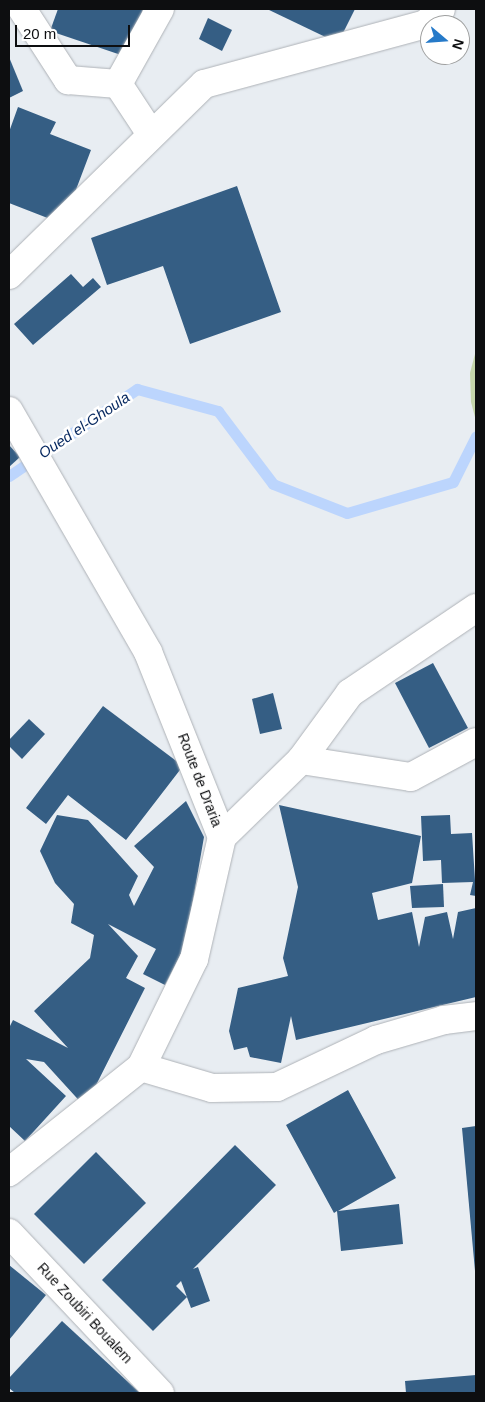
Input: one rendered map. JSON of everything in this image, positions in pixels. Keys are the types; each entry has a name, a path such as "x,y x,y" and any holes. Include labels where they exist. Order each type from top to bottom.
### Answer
{"street":[{"path":"22,9 68,80 118,84"},
{"path":"118,84 160,9"},
{"path":"9,275 204,84 426,24 441,9"},
{"path":"118,84 151,134"},
{"name":"Route de Draria","path":"9,411 148,652 222,836 194,959 141,1067 9,1172"},
{"path":"222,836 300,760 350,693 476,608"},
{"path":"300,760 410,777 476,742"},
{"path":"141,1067 212,1088 277,1087 376,1040 444,1020 476,1016"},
{"name":"Rue Zoubiri Boualem","path":"9,1232 160,1393"}],"green space":[{"path":"475,354 476,421 471,402 470,373"}],"building":[{"path":"58,9 143,9 127,57 50,31"},
{"path":"267,9 355,9 338,43"},
{"path":"208,18 232,30 222,51 199,39"},
{"path":"9,57 23,91 9,98"},
{"path":"18,107 56,122 50,134 91,150 63,224 9,203 9,132"},
{"path":"237,186 281,312 190,344 163,266 107,285 91,238"},
{"path":"71,274 83,287 93,278 101,287 33,345 14,324"},
{"path":"9,445 20,457 9,467"},
{"path":"433,663 468,728 429,748 395,683"},
{"path":"273,693 282,729 260,734 252,699"},
{"path":"103,706 183,766 126,840 68,795 46,824 26,808"},
{"path":"29,719 45,734 22,759 9,746 9,740"},
{"path":"186,801 204,837 185,946 165,985 143,974 156,949 108,924 138,956 126,978 145,988 85,1107 44,1062 26,1059 66,1096 25,1141 9,1126 9,1028 13,1020 68,1048 34,1011 90,958 94,935 71,923 74,904 55,883 40,851 57,815 88,820 138,876 129,895 134,906 154,867 134,846"},
{"path":"279,805 421,836 412,883 372,893 378,920 412,912 419,947 425,917 447,912 453,939 458,912 476,908 476,997 296,1040 291,1016 281,1063 250,1057 247,1047 234,1050 229,1031 238,988 288,976 283,958 298,887"},
{"path":"450,815 451,834 472,833 476,896 470,895 473,882 442,883 441,860 423,861 421,816"},
{"path":"443,884 444,907 412,908 410,886"},
{"path":"348,1090 396,1178 338,1211 399,1204 403,1244 341,1251 337,1211 334,1213 286,1125"},
{"path":"476,1126 476,1271 475,1271 462,1128"},
{"path":"235,1145 276,1185 193,1269 198,1267 210,1301 191,1308 187,1297 153,1331 102,1280","holes":["181,1281 187,1297 176,1286"]},
{"path":"96,1152 146,1203 84,1264 34,1214"},
{"path":"9,1265 46,1295 9,1340"},
{"path":"62,1321 140,1393 15,1393 9,1388 9,1378"},
{"path":"476,1375 476,1393 406,1393 405,1381"}],"waterway":[{"name":"Oued el-Ghoula","path":"9,476 137,389 218,411 273,484 347,513 453,482 476,436"}]}
